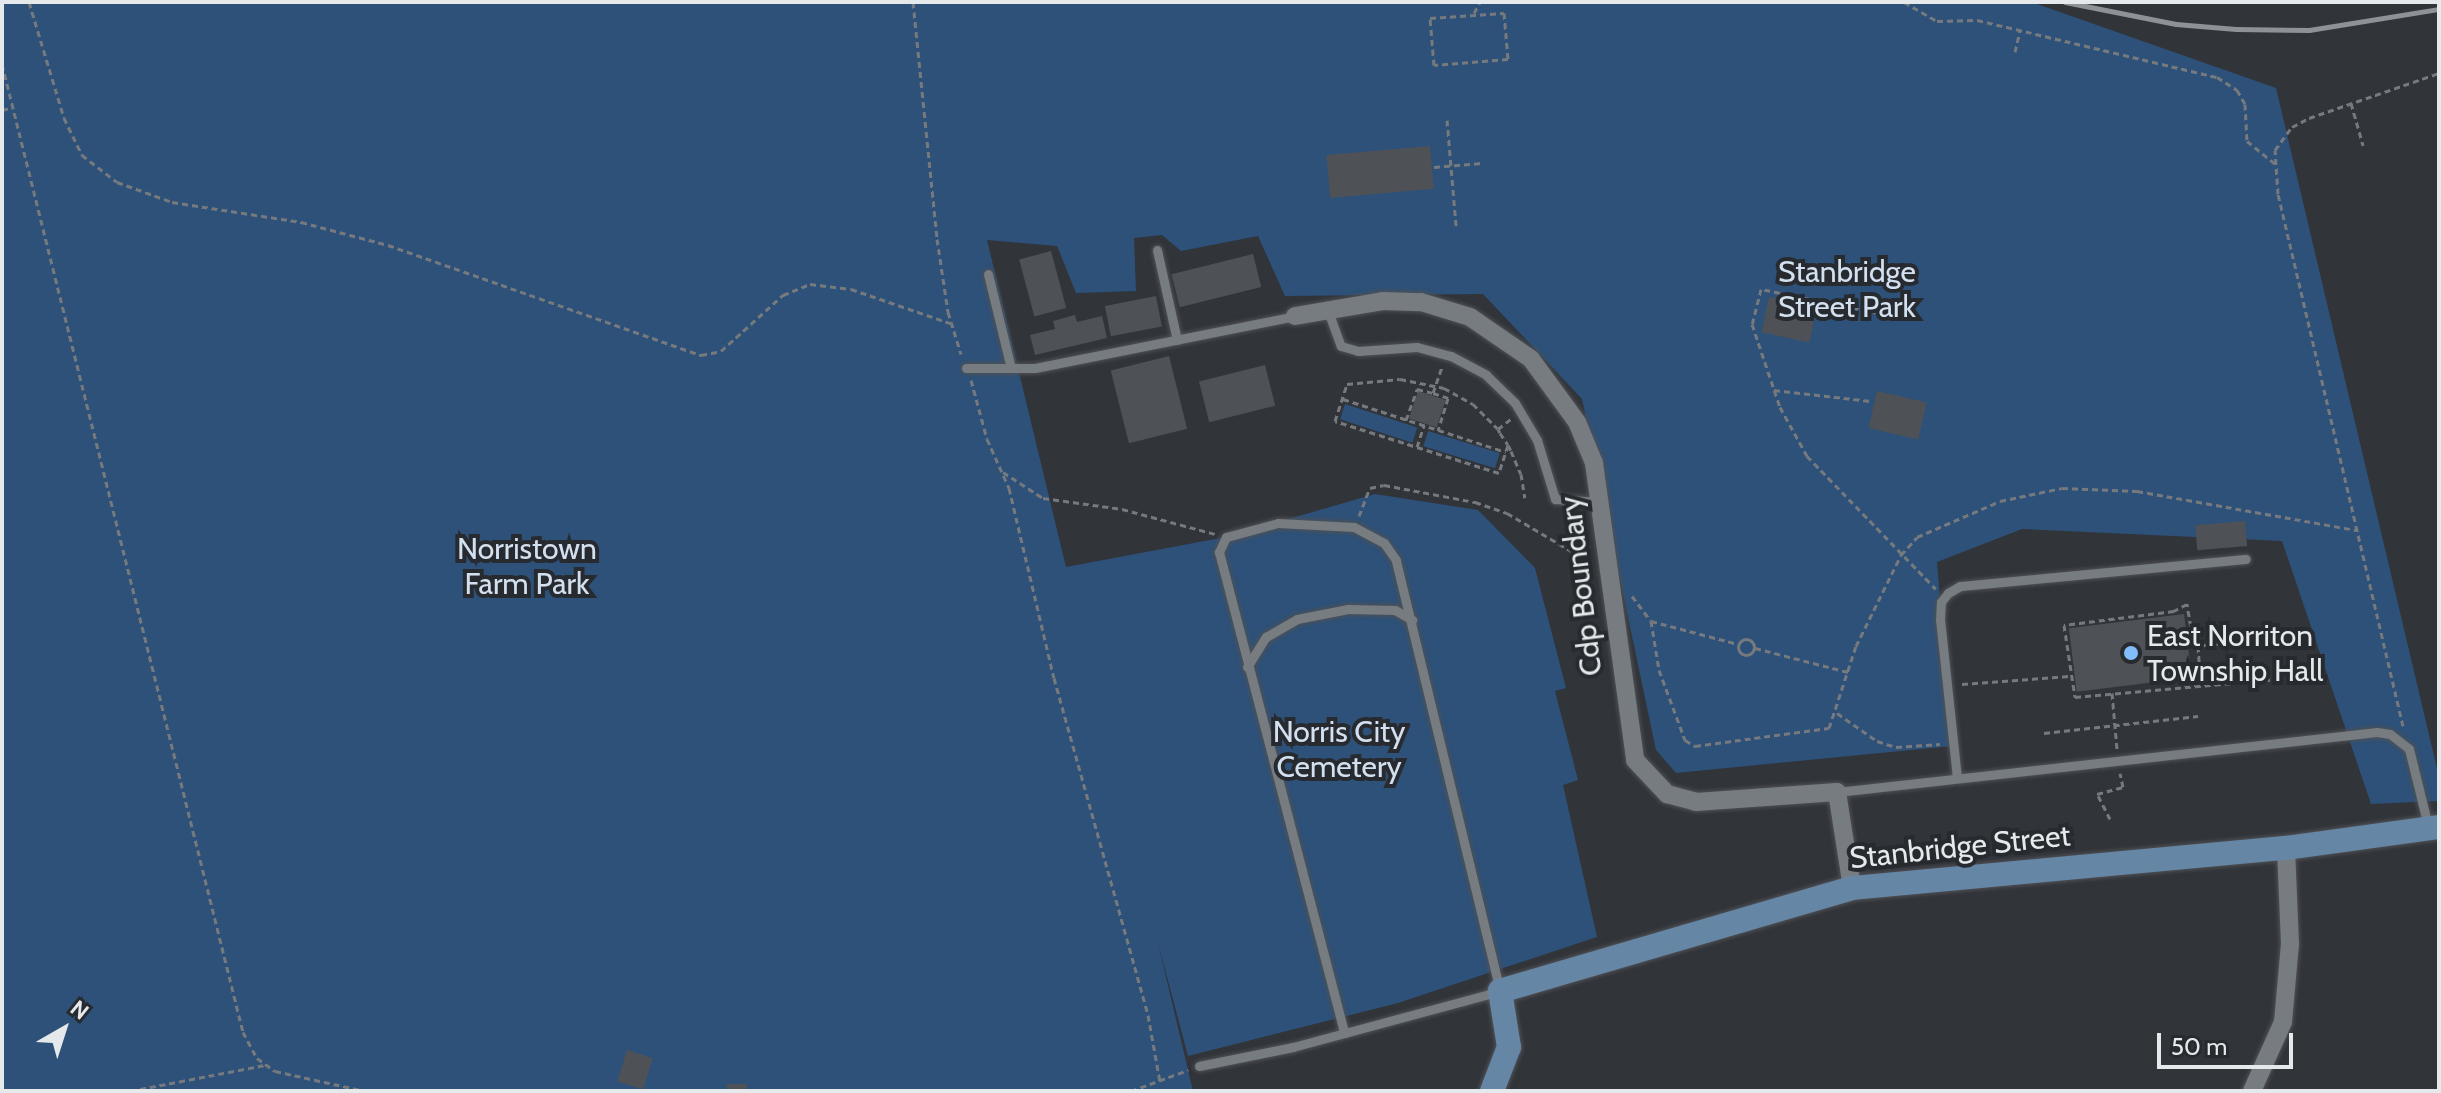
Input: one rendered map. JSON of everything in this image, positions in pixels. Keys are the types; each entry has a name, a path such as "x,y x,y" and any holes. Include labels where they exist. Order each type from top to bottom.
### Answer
{"street":[{"name":"Cdp Boundary","path":"1295,316 1383,301 1421,302 1470,317 1512,342 1550,379 1577,422 1594,463 1629,743 1643,772 1667,794 1696,802 1837,792"},
{"path":"1837,792 1852,888"},
{"name":"Stanbridge Street","path":"1500,991 1852,888 2286,848 2434,828"},
{"path":"2252,1091 2283,1022 2290,944 2286,848"},
{"path":"1492,1091 1509,1047 1500,991"}],"lane":[{"path":"1157,250 1177,340"},
{"path":"988,274 1011,368"},
{"path":"1328,311 1341,346 1358,351 1417,347 1446,355 1486,375 1515,403 1537,440 1555,499 1600,502"},
{"path":"966,368 1035,368 1295,316"},
{"path":"1199,1066 1344,1033 1500,991 1396,560 1384,543 1354,527 1278,523 1226,537 1219,552 1344,1033"},
{"path":"1957,778 1940,620 1944,598 1960,586 2246,559"},
{"path":"1247,667 1266,637 1297,619 1348,609 1395,610 1412,620"},
{"path":"1837,792 2357,732 2390,734 2409,749 2434,828"}],"path":[{"path":"29,2 64,118 82,155 117,182 172,202 301,222 388,245 701,355 721,351 783,295 810,284 851,289 950,323"},
{"path":"913,2 937,239 950,323 987,439 1002,471 1122,911 1160,1082"},
{"path":"1473,14 1480,2"},
{"path":"1904,2 1937,21 1977,20 2217,77 2237,90 2245,104 2247,141 2275,164"},
{"path":"1504,13 1508,59 1472,65 1434,65 1430,18 1473,14 1504,13"},
{"path":"2015,52 2020,30"},
{"path":"2,64 238,1018 249,1046 265,1065 291,1077 365,1091"},
{"path":"2409,749 2278,194 2275,150 2292,127 2439,73"},
{"path":"2351,103 2363,145"},
{"path":"2,110 14,107"},
{"path":"1447,120 1456,226"},
{"path":"1434,167 1482,163"},
{"path":"1878,313 1761,289 1752,324 1774,390 1807,456 1944,598"},
{"path":"1433,393 1446,355"},
{"path":"1508,445 1499,473 1335,421 1347,384 1366,379 1435,385 1481,410 1508,445 1525,498"},
{"path":"1406,420 1417,389 1433,393 1448,398 1438,430"},
{"path":"1774,390 1870,401"},
{"path":"1343,399 1506,452"},
{"path":"1417,447 1424,425"},
{"path":"1002,471 1043,498 1122,509 1226,537"},
{"path":"1354,527 1370,488 1384,485 1507,513 1595,566"},
{"path":"2268,639 2194,646 2187,604 2174,611 2064,625 2075,697 2275,679"},
{"path":"1651,621 1738,644 1749,639 1755,648 1848,672"},
{"path":"1738,644 1744,655 1755,648"},
{"path":"2198,646 2201,685"},
{"path":"1946,686 2072,676"},
{"path":"1837,713 1877,741 1896,747 1952,743"},
{"path":"2044,733 2198,716"},
{"path":"130,1091 265,1065"},
{"path":"1131,1091 1199,1066"}],"green space":[{"path":"2,2 2031,2 2276,88 2439,777 2439,801 2371,804 2282,541 2022,529 1937,562 1952,746 1676,773 1656,750 1582,399 1483,294 1285,296 1258,236 1181,251 1162,235 1134,238 1136,291 1076,293 1057,246 987,240 1066,567 1226,537 1375,494 1478,510 1535,568 1566,688 1555,691 1578,780 1563,785 1597,937 1398,1003 1188,1056 1158,943 1193,1091 2,1091"},
{"path":"1345,404 1417,427 1412,443 1340,419"},
{"path":"1428,431 1500,453 1495,468 1423,446"}],"building":[{"path":"1430,146 1434,189 1330,198 1326,155"},
{"path":"1051,251 1066,308 1034,317 1019,260"},
{"path":"1253,254 1261,287 1180,307 1171,274"},
{"path":"1156,296 1162,326 1111,336 1105,306"},
{"path":"1769,297 1817,307 1809,342 1762,332"},
{"path":"1075,315 1077,322 1102,316 1107,338 1035,355 1030,335 1055,329 1053,321"},
{"path":"1169,356 1187,429 1129,443 1111,371"},
{"path":"1265,365 1275,406 1209,422 1199,381"},
{"path":"1418,391 1446,400 1437,428 1409,419"},
{"path":"1877,391 1927,402 1918,439 1868,428"},
{"path":"2245,521 2247,546 2197,550 2195,525"},
{"name":"East Norriton Township Hall","path":"2184,614 2192,678 2077,692 2069,628"},
{"path":"627,1050 653,1058 643,1089 617,1082"},
{"path":"727,1084 747,1084 747,1091 727,1091"}],"railway":[{"path":"2065,2 2176,24 2236,29 2309,30 2439,9"}],"place":[{"name":"East Norriton Township Hall","path":"2131,653"}],"park label":[{"name":"Stanbridge Street Park","path":"1847,289"},
{"name":"Norristown Farm Park","path":"527,566"},
{"name":"Norris City Cemetery","path":"1339,749"}]}
